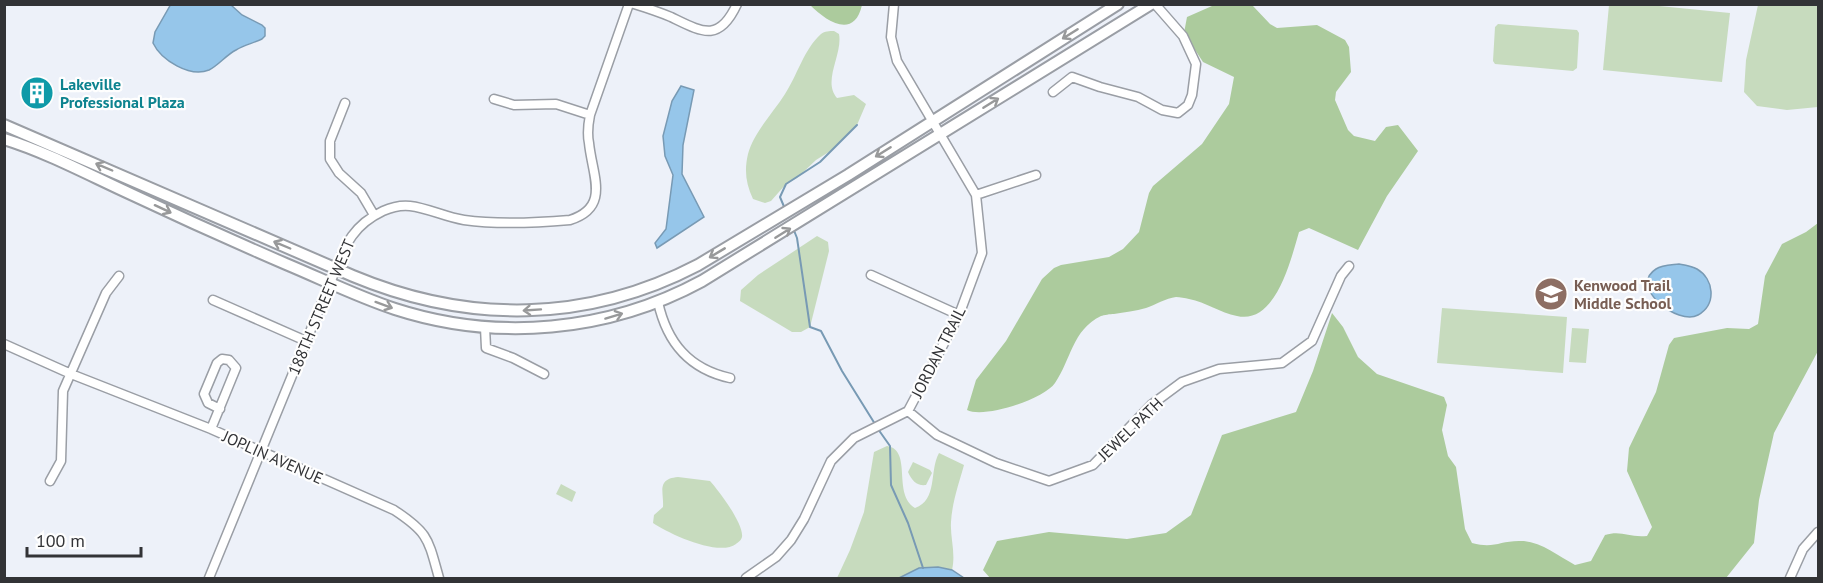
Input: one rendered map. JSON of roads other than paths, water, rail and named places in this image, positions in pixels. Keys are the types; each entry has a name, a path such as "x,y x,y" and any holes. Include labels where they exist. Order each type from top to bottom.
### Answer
{"main road":[{"path":"4,139 81,170 194,224 333,275 370,283 412,297 456,306 497,311 564,308 627,295 698,265 848,175 1118,4"},
{"path":"4,125 333,275 396,309 461,325 538,328 569,325 606,319 674,296 743,257 1153,4"}],"street":[{"name":"188TH STREET WEST","path":"209,579 333,275 354,232 362,223 390,207 409,206 461,219 502,223 570,220 581,217 590,209 597,193 588,137 590,115 629,4"},
{"path":"634,4 701,31 724,26 730,20 737,4"},
{"name":"JORDAN TRAIL","path":"746,579 776,557 791,540 804,519 831,461 854,438 908,411 959,315 982,253 976,195 897,61 891,37 894,4"},
{"path":"1053,92 1072,77 1138,97 1162,110 1178,113 1188,105 1192,95 1196,64 1182,36 1153,4"},
{"path":"494,99 514,105 556,104 590,115"},
{"path":"345,103 330,141 330,159 339,173 365,198 374,215"},
{"path":"976,195 1036,175"},
{"name":"JEWEL PATH","path":"908,411 937,435 996,463 1049,481 1093,465 1150,405 1182,382 1218,369 1282,363 1312,340 1341,276 1349,266"},
{"path":"871,275 959,315"},
{"path":"50,481 61,461 63,391 106,293 119,276"},
{"path":"213,300 306,342"},
{"path":"658,302 669,334 683,354 699,368 730,378"},
{"path":"484,327 486,348 513,358 544,374"},
{"name":"JOPLIN AVENUE","path":"4,344 71,374 211,429 394,510 415,524 428,540 439,579"},
{"path":"211,429 220,409 236,368 229,360 222,360 218,363 204,394 208,403 220,409"},
{"path":"1791,579 1803,549 1818,532"}],"water":[{"path":"171,4 231,5 242,15 262,25 265,28 265,36 232,52 209,70 193,72 177,66 162,56 153,43 155,32"},
{"path":"681,86 694,90 683,145 682,174 704,217 657,248 655,243 666,229 673,175 665,156 663,136 672,101"},
{"path":"1679,264 1691,266 1703,273 1710,285 1711,298 1708,305 1698,315 1689,317 1669,310 1659,303 1648,285 1649,277 1656,269"},
{"path":"938,567 952,570 964,578 899,578 919,568"}],"waterway":[{"path":"785,209 780,197 786,184 820,162 857,125"},
{"path":"793,228 797,238 810,327 821,331 842,371 875,424"},
{"path":"878,429 890,446 891,485 908,523 923,568"}],"place":[{"name":"Lakeville Professional Plaza","path":"37,93"},
{"name":"Kenwood Trail Middle School","path":"1551,294"}]}
